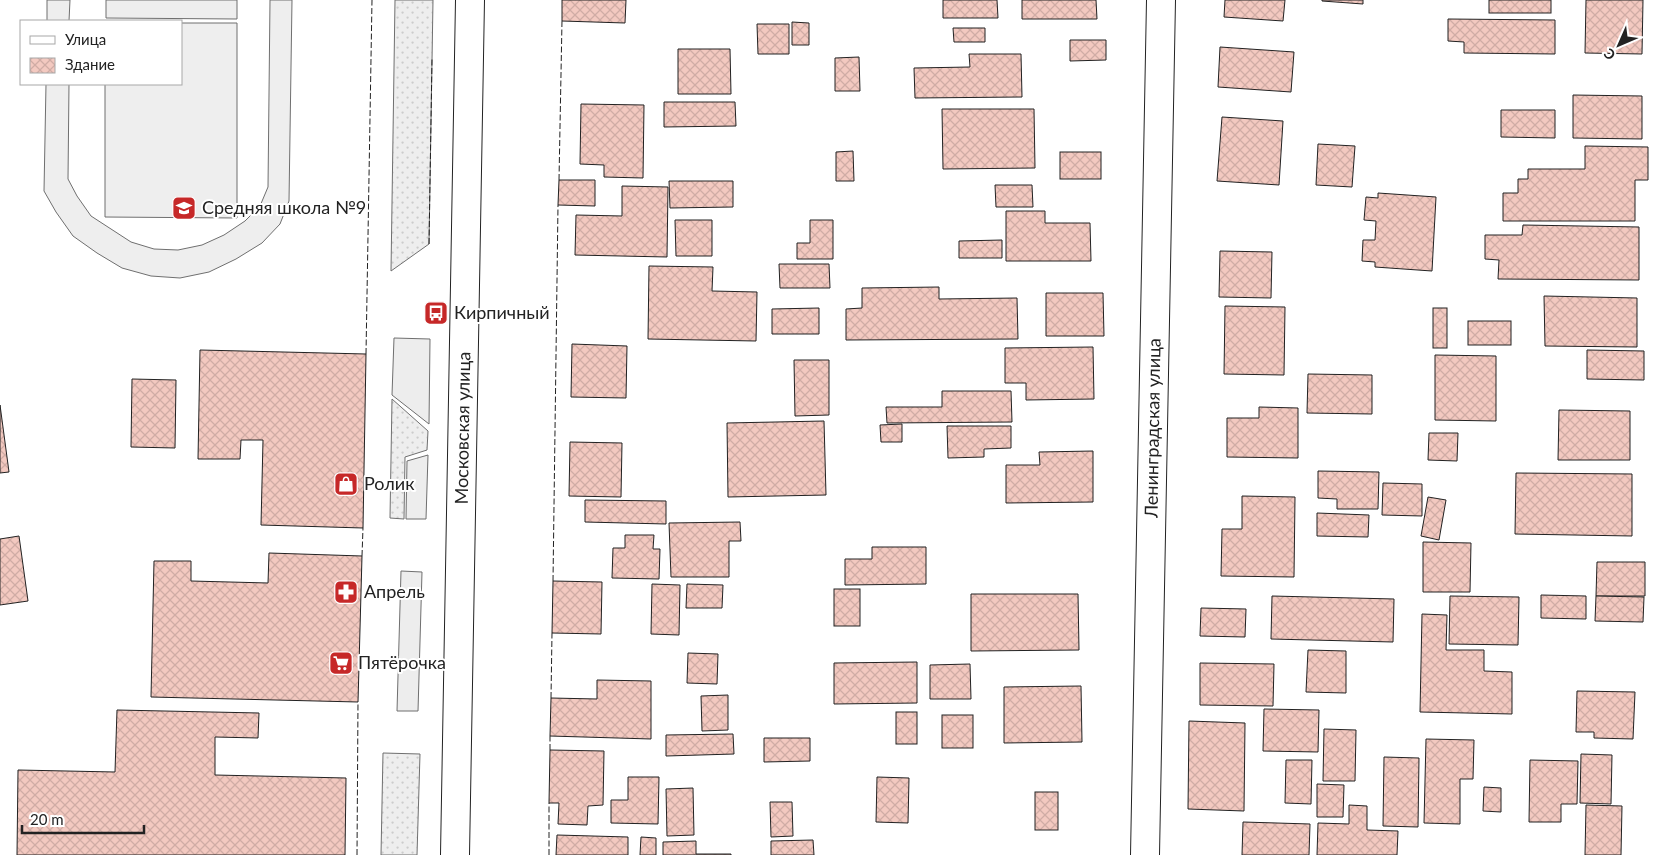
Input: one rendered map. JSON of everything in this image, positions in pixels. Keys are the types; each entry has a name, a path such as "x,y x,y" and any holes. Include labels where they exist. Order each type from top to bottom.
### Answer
{"main road":[{"name":"Московская улица","path":"455,855 470,0"},
{"name":"Ленинградская улица","path":"1145,855 1161,0"}],"shaded area":[{"path":"47,0 70,0 69,20 47,20"},
{"path":"106,0 237,0 237,19 106,18"},
{"path":"270,0 292,0 289,201 280,224 262,243 236,259 209,272 180,278 151,276 122,268 73,236 44,191 46,85 69,85 68,179 77,196 91,216 131,242 154,249 178,250 202,245 224,235 245,221 260,206 268,187"},
{"path":"395,0 433,0 429,244 391,271"},
{"path":"182,23 237,23 237,218 105,217 105,85 182,85"},
{"path":"394,338 430,339 429,424 392,395"},
{"path":"392,399 428,431 427,450 405,457 404,519 390,518"},
{"path":"428,455 426,519 406,519 407,461"},
{"path":"401,571 422,572 418,711 397,711"},
{"path":"383,753 420,754 417,855 381,855"}],"building":[{"path":"562,0 626,0 625,23 562,21"},
{"path":"943,0 997,0 998,18 943,18"},
{"path":"1022,0 1096,0 1097,19 1022,19"},
{"path":"1225,0 1285,0 1283,21 1224,17"},
{"path":"1363,0 1363,4 1322,1"},
{"path":"1489,0 1551,0 1551,13 1489,13"},
{"path":"1586,0 1643,0 1642,54 1585,53"},
{"path":"1448,19 1555,20 1555,54 1464,53 1464,42 1448,41"},
{"path":"792,22 809,23 809,45 792,45"},
{"path":"757,24 789,24 789,54 758,54"},
{"path":"953,28 985,28 985,42 954,42"},
{"path":"1070,40 1106,40 1106,60 1070,61"},
{"path":"1220,47 1294,52 1291,92 1218,87"},
{"path":"678,49 730,49 731,94 678,94"},
{"path":"969,54 1021,54 1022,97 915,98 914,68 970,67"},
{"path":"859,57 860,91 835,91 835,58"},
{"path":"1573,95 1642,96 1642,139 1573,138"},
{"path":"664,102 735,102 736,126 664,127"},
{"path":"581,104 644,105 643,178 604,177 604,165 580,164"},
{"path":"942,109 1034,109 1035,168 943,169"},
{"path":"1501,110 1555,110 1555,138 1501,137"},
{"path":"1222,117 1283,121 1279,185 1217,181"},
{"path":"1318,144 1355,146 1352,187 1316,185"},
{"path":"1585,146 1648,147 1648,180 1635,180 1635,221 1503,221 1503,193 1518,193 1518,179 1528,179 1528,169 1585,169"},
{"path":"853,151 854,181 836,181 836,152"},
{"path":"1060,152 1101,152 1101,179 1060,179"},
{"path":"559,180 595,180 595,206 558,205"},
{"path":"669,181 733,181 733,207 670,208"},
{"path":"995,185 1032,185 1033,207 996,207"},
{"path":"622,186 668,187 667,257 575,255 576,215 622,216"},
{"path":"1378,193 1436,197 1432,271 1375,267 1375,262 1362,261 1363,240 1375,240 1376,221 1364,220 1366,197 1378,198"},
{"path":"1006,211 1045,211 1045,223 1090,223 1091,261 1006,261"},
{"path":"675,220 712,220 712,256 676,256"},
{"path":"810,220 833,220 833,259 797,259 797,243 810,243"},
{"path":"1523,225 1639,227 1639,280 1498,279 1499,260 1485,259 1485,235 1522,235"},
{"path":"1002,240 1002,258 959,258 959,241"},
{"path":"1220,251 1272,252 1271,298 1219,297"},
{"path":"779,264 829,264 830,288 780,288"},
{"path":"649,266 713,267 712,291 757,292 756,341 648,339"},
{"path":"939,287 939,299 1017,298 1018,339 846,340 846,309 862,308 862,288"},
{"path":"1046,293 1103,293 1104,336 1046,336"},
{"path":"1544,296 1637,298 1637,347 1545,346"},
{"path":"1225,306 1285,307 1284,375 1224,374"},
{"path":"819,308 819,334 772,334 772,309"},
{"path":"1433,308 1447,308 1447,348 1433,348"},
{"path":"1468,321 1511,321 1511,345 1468,345"},
{"path":"572,344 627,346 626,398 571,397"},
{"path":"1093,347 1094,399 1026,400 1026,383 1005,383 1005,348"},
{"path":"200,350 366,354 363,528 261,525 263,440 241,440 240,459 198,459"},
{"path":"1587,350 1644,351 1644,380 1587,379"},
{"path":"1435,355 1496,356 1496,421 1435,420"},
{"path":"794,360 829,360 829,415 795,416"},
{"path":"1308,374 1372,375 1372,414 1307,413"},
{"path":"132,379 176,380 175,448 131,447"},
{"path":"942,391 1011,391 1012,422 887,423 886,407 942,407"},
{"path":"0,405 9,472 0,473"},
{"path":"1259,407 1298,408 1298,458 1227,457 1227,418 1259,418"},
{"path":"1559,410 1630,411 1630,460 1558,460"},
{"path":"824,421 826,495 728,497 727,423"},
{"path":"902,424 902,442 881,442 880,425"},
{"path":"947,426 1011,426 1011,448 984,449 984,457 948,458"},
{"path":"1429,433 1458,433 1457,461 1428,460"},
{"path":"570,442 622,443 621,497 569,496"},
{"path":"1093,451 1093,502 1006,503 1006,465 1040,465 1039,452"},
{"path":"1318,471 1379,472 1378,509 1337,509 1337,499 1318,498"},
{"path":"1516,473 1632,474 1632,536 1515,534"},
{"path":"1383,483 1422,484 1422,516 1382,515"},
{"path":"1242,496 1295,497 1294,577 1221,576 1222,529 1242,529"},
{"path":"1428,497 1446,500 1439,540 1421,536"},
{"path":"585,500 666,501 666,524 585,522"},
{"path":"1317,513 1369,515 1368,537 1317,536"},
{"path":"740,522 741,541 729,541 729,577 671,577 669,523"},
{"path":"625,535 654,535 653,549 660,549 659,579 612,578 613,548 625,548"},
{"path":"19,536 28,601 0,605 0,539"},
{"path":"1423,542 1471,543 1470,592 1423,592"},
{"path":"872,547 926,547 926,584 845,585 845,559 872,559"},
{"path":"269,553 362,556 358,702 151,697 154,561 191,561 191,581 268,583"},
{"path":"1597,562 1645,562 1645,596 1596,596"},
{"path":"553,581 602,582 601,634 552,633"},
{"path":"652,584 680,585 679,635 651,634"},
{"path":"687,584 723,585 722,608 686,608"},
{"path":"834,589 860,589 860,626 834,626"},
{"path":"971,594 1078,594 1079,650 971,651"},
{"path":"1541,595 1586,596 1586,619 1541,618"},
{"path":"1272,596 1394,599 1393,642 1271,639"},
{"path":"1450,596 1519,597 1518,645 1449,644"},
{"path":"1596,596 1644,597 1643,622 1595,621"},
{"path":"1201,608 1246,609 1245,637 1200,636"},
{"path":"1422,614 1447,615 1446,650 1484,650 1484,671 1512,672 1512,714 1420,712"},
{"path":"1308,650 1346,651 1346,693 1306,692"},
{"path":"688,653 718,654 717,684 687,683"},
{"path":"917,662 917,703 834,704 834,663"},
{"path":"1200,663 1274,664 1273,706 1200,705"},
{"path":"970,664 971,699 930,699 930,665"},
{"path":"597,680 651,681 651,739 550,736 551,698 597,699"},
{"path":"1081,686 1082,742 1004,743 1004,687"},
{"path":"1577,691 1635,692 1633,739 1594,738 1594,732 1576,732"},
{"path":"728,695 728,730 702,731 701,696"},
{"path":"1264,709 1319,710 1318,752 1263,751"},
{"path":"117,710 259,713 258,738 215,737 215,775 346,778 345,855 17,855 18,770 115,772"},
{"path":"896,712 917,712 917,744 896,744"},
{"path":"942,715 973,715 973,748 942,748"},
{"path":"1189,721 1245,723 1244,811 1188,809"},
{"path":"1324,729 1356,730 1355,781 1323,781"},
{"path":"733,734 734,754 666,756 666,735"},
{"path":"764,738 810,738 810,761 764,762"},
{"path":"1426,739 1474,740 1473,779 1460,779 1460,824 1424,823"},
{"path":"550,750 604,751 603,805 588,806 587,825 558,824 559,803 549,803"},
{"path":"1581,754 1612,755 1611,804 1580,803"},
{"path":"1384,757 1419,758 1418,827 1383,826"},
{"path":"1286,760 1312,760 1311,804 1285,803"},
{"path":"1530,760 1578,761 1577,804 1561,804 1561,822 1529,822"},
{"path":"628,777 659,777 658,824 611,823 611,800 628,800"},
{"path":"877,777 909,778 908,823 876,822"},
{"path":"1317,784 1344,785 1343,817 1317,817"},
{"path":"1484,787 1501,788 1501,812 1483,811"},
{"path":"693,788 694,835 667,836 666,789"},
{"path":"1035,792 1058,792 1058,830 1035,830"},
{"path":"770,802 792,802 793,836 771,837"},
{"path":"1349,805 1367,806 1367,830 1398,831 1397,855 1317,855 1318,823 1349,824"},
{"path":"1586,805 1622,806 1621,855 1585,855"},
{"path":"1243,822 1310,824 1309,855 1242,855"},
{"path":"557,835 628,837 628,855 556,855"},
{"path":"641,837 656,838 656,855 640,855"},
{"path":"813,840 814,855 771,855 771,841"},
{"path":"696,841 696,854 731,855 663,855 663,842"}],"fence":[{"path":"366,354 372,0"},
{"path":"559,180 562,21"},
{"path":"429,244 432,59"},
{"path":"553,581 558,205"},
{"path":"362,556 363,528"},
{"path":"551,698 552,633"},
{"path":"357,855 358,702"},
{"path":"550,736 550,750"},
{"path":"549,803 549,855"}],"place":[{"name":"Средняя школа №9","path":"184,208"},
{"name":"Кирпичный","path":"436,313"},
{"name":"Ролик","path":"346,484"},
{"name":"Апрель","path":"346,592"},
{"name":"Пятёрочка","path":"341,663"}]}
